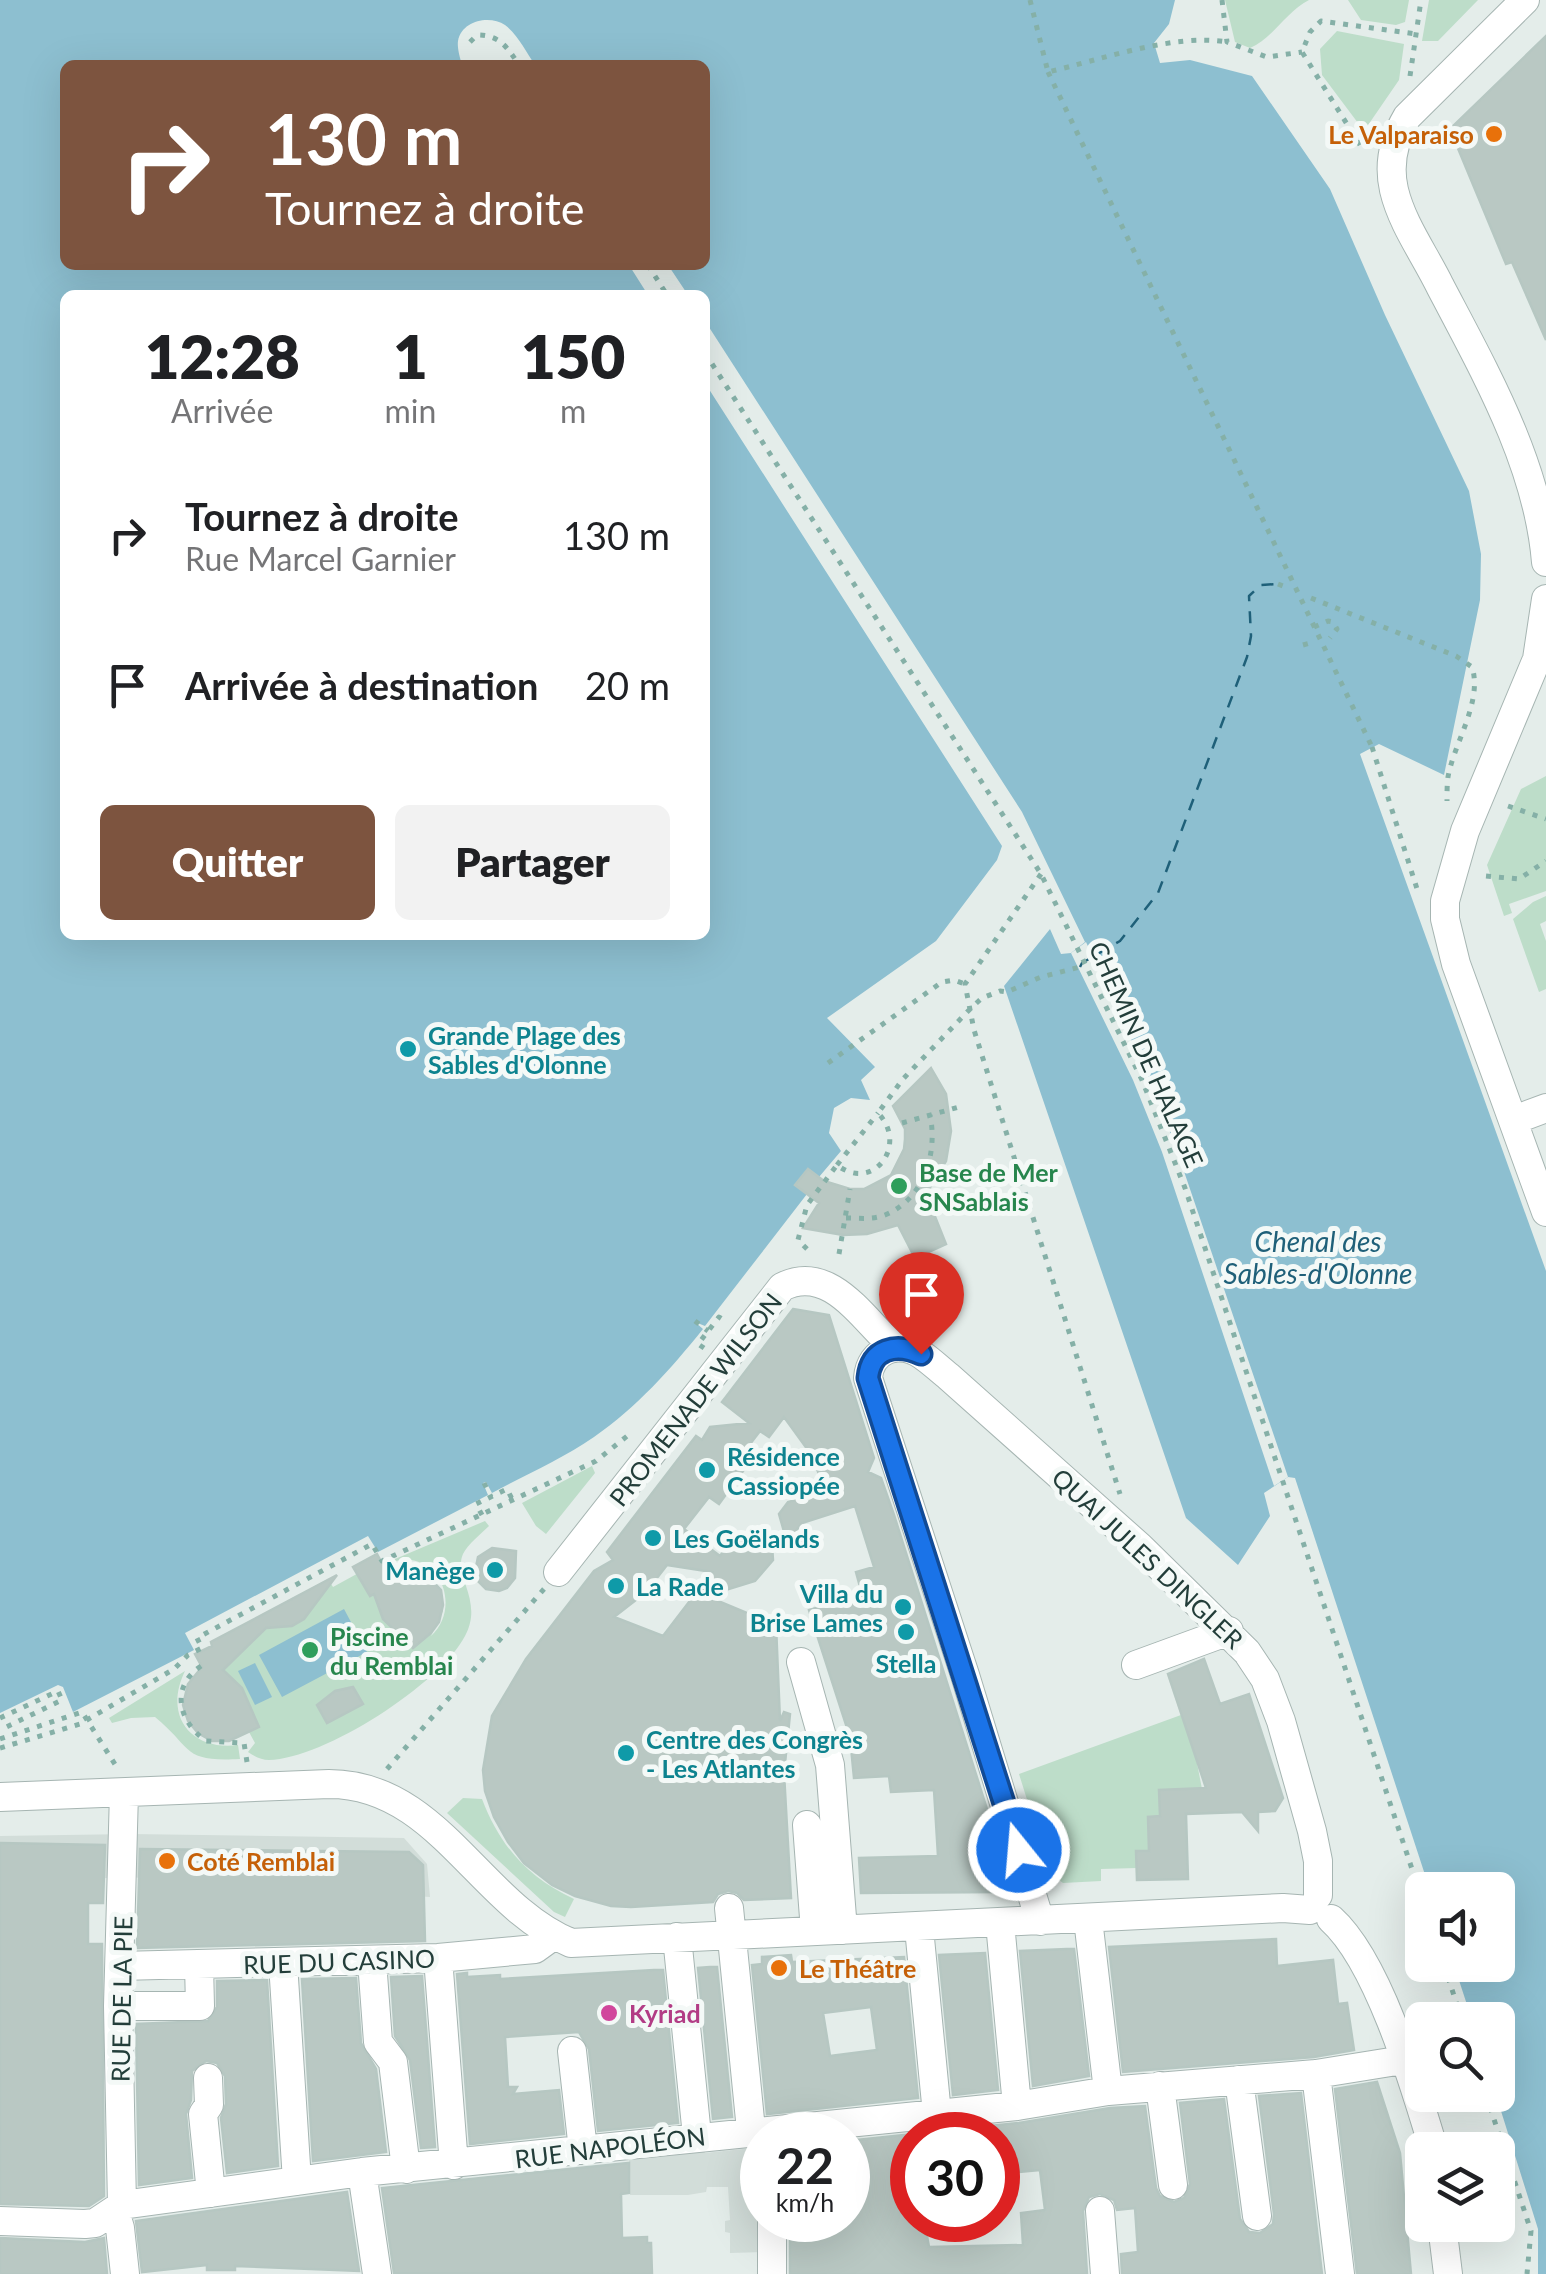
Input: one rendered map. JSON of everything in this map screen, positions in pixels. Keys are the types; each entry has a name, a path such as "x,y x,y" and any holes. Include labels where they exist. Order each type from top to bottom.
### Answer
{"street":[{"path":"1525,0 1406,116 1391,165 1397,201 1405,220 1489,379 1536,497 1546,562"},
{"path":"1546,600 1541,659 1465,831 1448,888 1444,918 1456,964 1546,1212"},
{"path":"1514,1120 1546,1108"},
{"name":"PROMENADE WILSON","path":"553,1577 782,1287 794,1281 808,1281 832,1288 895,1348"},
{"path":"895,1348 875,1356 868,1378 965,1674 1040,1921"},
{"name":"QUAI JULES DINGLER","path":"895,1348 921,1354 948,1376 1229,1631 1265,1679 1281,1721 1312,1830 1320,1908"},
{"path":"1136,1665 1229,1631"},
{"path":"801,1662 830,1766 829,1931"},
{"path":"0,1797 124,1785 367,1786 402,1802 553,1936 571,1943 678,1938 730,1921 829,1931 1320,1908 1350,1939 1366,1965 1428,2132"},
{"name":"RUE DE LA PIE","path":"124,1785 118,2208 125,2274"},
{"path":"807,1825 829,1931"},
{"path":"1088,1919 1108,2090"},
{"path":"730,1921 761,2112"},
{"path":"1000,1923 1016,2106"},
{"path":"919,1928 937,2112"},
{"name":"RUE DU CASINO","path":"120,1966 438,1958 525,1950 544,1944 553,1936"},
{"path":"678,1938 697,2136"},
{"path":"438,1958 454,2165"},
{"path":"372,1961 378,2042 393,2062 406,2169"},
{"path":"283,1963 297,2181"},
{"path":"118,2006 200,2006 199,1965"},
{"path":"572,2052 583,2150"},
{"name":"RUE NAPOLÉON","path":"957,2112 1108,2090 1316,2074 1403,2060"},
{"path":"1316,2074 1340,2274"},
{"path":"208,2078 208,2104 203,2114 211,2193"},
{"path":"1239,2080 1257,2216"},
{"path":"1160,2086 1174,2185"},
{"name":"RUE NAPOLÉON","path":"0,2221 85,2224 118,2208 362,2172 740,2133"},
{"path":"362,2172 377,2274"},
{"path":"1100,2212 1105,2274"},
{"path":"772,2242 772,2274"},
{"path":"1444,2242 1448,2274"}],"path":[{"path":"1030,0 1048,72 1372,748 1418,893"},
{"path":"1222,0 1227,42"},
{"path":"1410,76 1420,0"},
{"path":"1302,52 1310,32 1322,21 1416,34"},
{"path":"470,42 477,35 492,35 505,43 516,60"},
{"path":"1048,72 1159,46 1213,40 1267,57 1302,52"},
{"path":"1302,52 1360,145"},
{"name":"CHEMIN DE HALAGE","path":"710,361 1041,874 1142,1080 1185,1188 1413,1872"},
{"path":"1278,584 1288,588"},
{"path":"1311,598 1456,656 1472,667 1472,697 1448,777 1446,809"},
{"path":"1314,627 1333,622 1338,629 1330,638"},
{"path":"1303,645 1314,642"},
{"path":"1508,806 1546,820"},
{"path":"1486,876 1519,880 1546,861"},
{"path":"1041,874 965,984 974,1030 1121,1496"},
{"path":"807,1249 798,1240 806,1205 904,1079 971,1008 982,998 1000,991 1080,968"},
{"path":"828,1063 942,982 954,980 965,984"},
{"path":"902,1123 959,1108"},
{"path":"837,1165 858,1173 876,1168 884,1161 890,1150 890,1134 878,1113"},
{"path":"846,1218 885,1214 914,1192 932,1158 930,1115"},
{"path":"825,1255 839,1257 850,1189"},
{"path":"702,1339 716,1320"},
{"path":"696,1321 708,1330"},
{"path":"704,1361 716,1345"},
{"path":"0,1748 86,1719 174,1670 188,1655 202,1648 196,1638 372,1544 382,1560 482,1516 596,1460 643,1422"},
{"path":"484,1483 491,1497"},
{"path":"482,1516 476,1504 507,1489 513,1501"},
{"path":"392,1766 553,1577"},
{"path":"201,1666 185,1681 180,1695 185,1722 206,1741 244,1742 248,1770"},
{"path":"0,1718 58,1691 62,1700 0,1730"},
{"path":"0,1740 82,1712 124,1785"},
{"path":"1492,2112 1531,2230 1526,2274"}],"shaded area":[{"path":"0,1836 404,1838 427,1864 430,1897 128,1877 0,1883"},
{"path":"703,2148 705,2153 740,2149 740,2242 766,2242 768,2252 730,2253 730,2233 725,2232 725,2221 730,2220 728,2187 707,2187 706,2192 688,2195 630,2195 629,2157"}],"green space":[{"path":"1225,0 1309,0 1250,48 1235,42"},
{"path":"1348,0 1409,0 1405,22 1396,25 1361,20"},
{"path":"1429,0 1478,0 1438,41 1422,41"},
{"path":"1337,31 1404,44 1399,80 1364,131 1322,75 1320,49"},
{"path":"1546,776 1546,891 1509,904 1512,913 1504,916 1487,865 1521,789"},
{"path":"1546,896 1546,921 1540,924 1546,941 1546,989 1539,992 1513,919"},
{"path":"592,1466 595,1473 546,1534 536,1526 522,1503"},
{"name":"Piscine du Remblai","path":"485,1521 489,1526 468,1547 461,1562 471,1612 465,1636 432,1675 378,1716 319,1747 269,1760 248,1752 255,1743 249,1732 214,1739 190,1725 184,1699 202,1668 195,1655 212,1646 211,1642 328,1579 333,1587 364,1570 418,1568 433,1578 442,1596 443,1611 431,1636 444,1615 446,1603 440,1580 423,1564 408,1560 388,1562"},
{"path":"185,1671 177,1702 186,1727 207,1742 238,1745 240,1759 197,1755 155,1717 112,1723 109,1718"},
{"path":"1181,1715 1202,1789 1159,1790 1161,1850 1137,1851 1137,1868 1101,1869 1101,1881 1063,1883 1050,1873 1019,1774"},
{"path":"463,1798 482,1799 497,1831 517,1858 542,1881 574,1899 565,1917 554,1912 447,1813"}],"water":[{"name":"Chenal des Sables-d'Olonne","path":"0,0 1175,0 1169,24 1154,43 1160,63 1190,60 1252,76 1330,189 1469,491 1481,554 1480,600 1444,775 1379,744 1360,754 1546,1271 1546,2274 1538,2274 1538,2229 1515,2156 1515,2132 1508,2132 1501,2112 1515,2112 1515,2002 1466,2002 1460,1982 1515,1982 1515,1872 1424,1872 1295,1478 1288,1477 1264,1493 1270,1516 1238,1565 1186,1518 1004,986 1050,929 1061,954 1071,953 1085,942 1022,812 710,329 710,290 685,290 671,270 710,270 710,60 532,60 510,29 485,20 471,24 461,34 461,60 60,60 60,270 632,270 645,290 60,290 60,940 710,940 710,391 1002,846 997,860 936,941 827,1018 875,1067 861,1080 870,1100 851,1098 834,1108 829,1133 841,1151 819,1177 807,1170 796,1185 807,1194 705,1326 695,1322 703,1329 691,1344 625,1413 582,1445 492,1493 483,1483 488,1495 378,1552 368,1536 185,1633 194,1650 73,1712 63,1687 58,1685 0,1713"},
{"path":"344,1609 367,1652 282,1697 259,1655"},
{"path":"255,1663 272,1697 255,1705 238,1671"}],"pier":[{"path":"1086,942 1174,1142 1288,1477 1274,1486 1162,1152 1133,1080 1071,953"}],"building":[{"path":"1546,36 1546,340 1512,262 1506,264 1450,129"},
{"path":"931,1068 946,1094 951,1131 946,1161 926,1194 946,1244 915,1258 898,1225 867,1234 843,1235 803,1228 819,1203 795,1185 808,1169 824,1181 850,1189 864,1189 891,1175 905,1139 905,1129 893,1106"},
{"path":"793,1309 829,1315 874,1458 868,1472 881,1478 894,1515 1010,1882 1003,1892 861,1893 859,1858 938,1856 934,1790 891,1792 889,1776 854,1778 850,1737 809,1610 862,1594 856,1572 874,1567 855,1506 802,1523 787,1542 779,1514 788,1502 825,1492 813,1457 784,1417 769,1437 760,1431 734,1465 743,1471 719,1504 709,1497 684,1529 720,1556 733,1539 741,1545 753,1530 772,1545 773,1560 755,1581 706,1596 776,1625 780,1721 784,1712 790,1714 784,1773 791,1898 744,1900 728,1891 718,1894 713,1902 611,1906 552,1885 524,1863 508,1842 485,1791 483,1770 492,1716 526,1659 594,1571 613,1560 607,1552 696,1436 702,1440 710,1427 749,1423 722,1402","holes":["667,1565 712,1572 663,1636 614,1617 646,1592"]},
{"name":"Manège","path":"492,1548 516,1551 515,1578 499,1591 486,1589 474,1577 478,1557"},
{"path":"377,1554 384,1567 405,1565 422,1570 441,1590 439,1622 413,1648 383,1619 374,1594 370,1596 353,1567"},
{"path":"337,1575 304,1619 292,1626 266,1628 223,1670 242,1688 259,1727 229,1741 212,1741 198,1733 188,1721 183,1705 188,1684 202,1667 195,1654"},
{"path":"1204,1659 1220,1704 1249,1694 1283,1798 1275,1811 1258,1812 1258,1831 1242,1812 1186,1814 1188,1879 1137,1880 1136,1851 1149,1851 1148,1817 1160,1816 1159,1790 1206,1788 1168,1674"},
{"path":"353,1687 363,1704 327,1723 317,1705 335,1691"},
{"path":"0,1843 105,1845 103,1903 88,1903 88,1944 102,1944 104,2196 89,2206 0,2204"},
{"path":"140,1849 409,1852 423,1865 425,1941 137,1948"},
{"path":"1276,1939 1277,1966 1333,1960 1338,2004 1347,2003 1354,2050 1314,2057 1123,2072 1109,1947"},
{"path":"1074,1949 1089,2076 1033,2086 1020,1951"},
{"path":"985,1953 998,2090 953,2095 939,1955"},
{"path":"791,1955 792,1962 904,1957 918,2098 767,2112 752,1965 762,1964 762,1957","holes":["871,2007 877,2050 830,2056 823,2013"]},
{"path":"717,1967 732,2117 713,2119 698,1968"},
{"path":"663,1970 678,2123 598,2131 589,2049 579,2032 505,2037 508,2087 517,2087 513,2094 559,2090 564,2134 470,2144 457,1974 500,1975 500,1979"},
{"path":"422,1976 435,2147 421,2148 410,2060 395,2036 391,1977"},
{"path":"356,1978 361,2043 376,2069 386,2152 313,2161 302,1979"},
{"path":"267,1980 278,2166 227,2173 221,2118 226,2104 225,2076 217,2063 206,2061 192,2071 191,2100 186,2114 192,2178 139,2185 136,2024 208,2021 217,2007 217,1981"},
{"path":"1377,2082 1400,2153 1405,2242 1408,2242 1411,2274 1357,2274 1335,2089"},
{"path":"1301,2093 1322,2274 1122,2274 1121,2254 1138,2252 1135,2208 1117,2210 1114,2200 1100,2194 1089,2197 1083,2211 1087,2274 790,2274 790,2242 870,2242 870,2139 890,2137 890,2242 928,2242 929,2247 1023,2245 1021,2213 1045,2210 1040,2170 1020,2172 1020,2123 1110,2108 1145,2106 1156,2188 1160,2196 1174,2202 1184,2198 1190,2184 1180,2103 1224,2099 1240,2219 1249,2232 1260,2233 1273,2224 1259,2096"},
{"path":"629,2163 629,2193 621,2194 622,2238 647,2237 647,2243 651,2243 652,2274 394,2273 382,2188"},
{"path":"347,2192 359,2271 235,2266 235,2270 207,2270 207,2265 142,2272 136,2221"},
{"path":"0,2238 85,2242 104,2238 107,2274 0,2274"}],"ferry route":[{"path":"1080,967 1120,941 1158,893 1247,657 1251,636 1249,596 1261,585 1278,584"}],"place":[{"name":"Le Valparaiso","path":"1494,134"},
{"name":"Grande Plage des Sables d'Olonne","path":"408,1049"},
{"name":"Base de Mer SNSablais","path":"899,1186"},
{"name":"Résidence Cassiopée","path":"707,1470"},
{"name":"Les Goëlands","path":"653,1538"},
{"name":"Manège","path":"495,1570"},
{"name":"La Rade","path":"616,1586"},
{"name":"Villa du Brise Lames","path":"903,1607"},
{"name":"Stella","path":"906,1632"},
{"name":"Piscine du Remblai","path":"310,1650"},
{"name":"Centre des Congrès - Les Atlantes","path":"626,1753"},
{"name":"Coté Remblai","path":"167,1861"},
{"name":"Le Théâtre","path":"779,1968"},
{"name":"Kyriad","path":"609,2013"}],"route":[{"path":"921,1354 910,1349 888,1349 875,1356 868,1378 1019,1850"}]}
